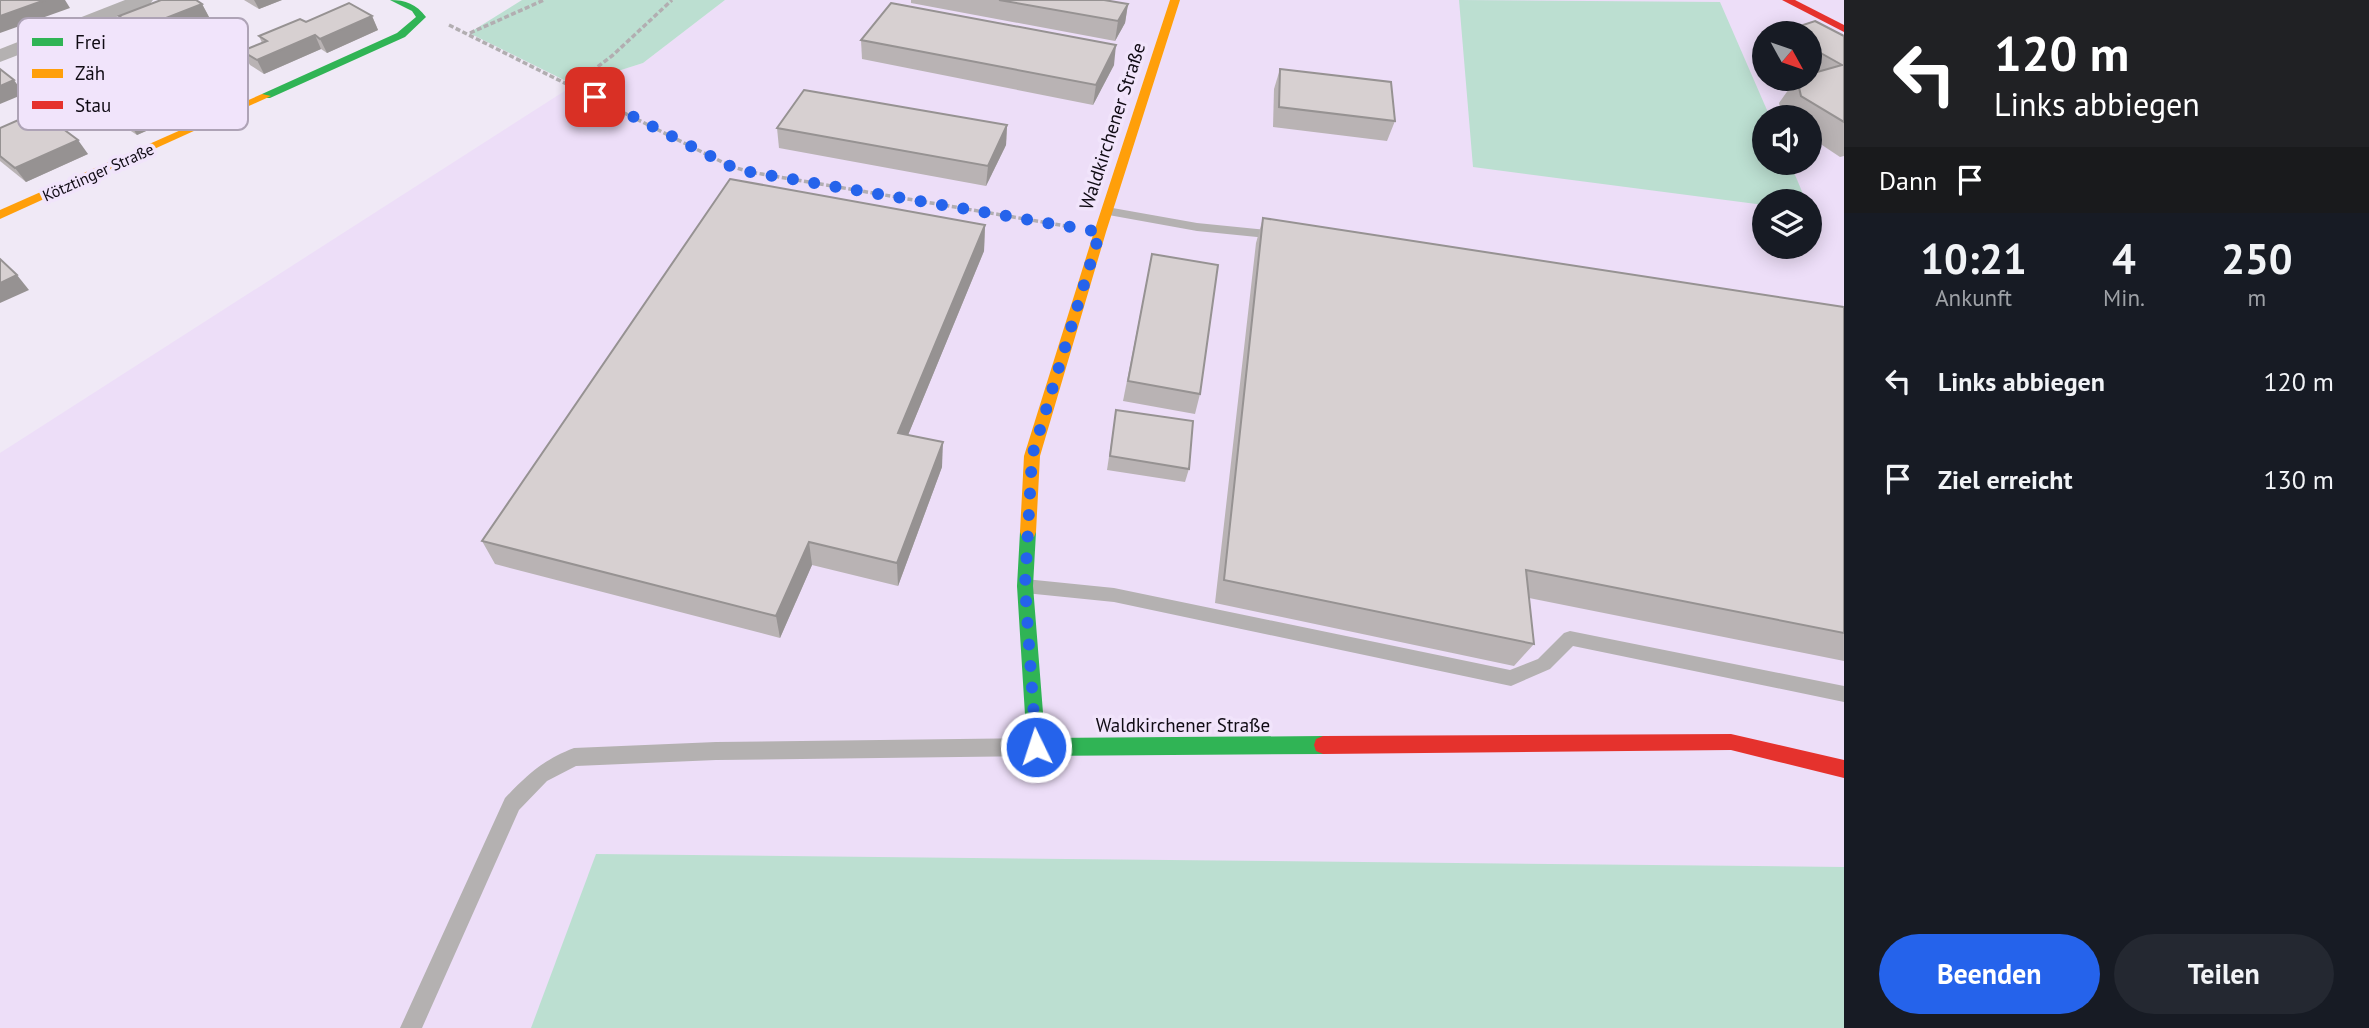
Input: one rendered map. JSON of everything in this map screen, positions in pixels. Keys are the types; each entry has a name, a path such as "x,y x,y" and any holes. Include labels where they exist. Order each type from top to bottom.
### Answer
{"street":[{"path":"96,18 143,0"},
{"path":"395,0 415,9 421,18"},
{"name":"Waldkirchener Straße","path":"1175,0 1100,232 1032,456 1025,586 1036,747 1731,742 1844,768"},
{"path":"1787,0 1844,29"},
{"name":"Kötztinger Straße","path":"248,104 401,35 421,18"},
{"path":"0,55 18,48"},
{"name":"Kötztinger Straße","path":"0,215 190,130"}],"lane":[{"path":"1107,211 1197,227 1295,237"},
{"path":"1025,586 1114,595 1511,678 1544,664 1570,638 1844,694"},
{"path":"411,1028 512,804 540,775 574,757 716,751 1036,747"}],"path":[{"path":"469,33 544,0"},
{"path":"573,85 600,69 638,29 672,0"},
{"path":"421,18 469,33 730,166 750,172 1100,232"}],"shaded area":[{"path":"725,0 1844,0 1844,1028 0,1028 0,453 574,85 643,63"}],"green space":[{"path":"522,0 725,0 643,63 574,85 469,33"},
{"path":"1459,0 1720,2 1752,76 1752,91 1759,91 1765,105 1752,105 1752,175 1795,175 1801,189 1752,189 1752,203 1473,167"},
{"path":"596,854 1844,867 1844,1028 531,1028"}],"building":[{"path":"0,0 45,0 0,16"},
{"path":"161,0 196,0 202,4 166,18 119,16"},
{"path":"999,0 1104,0 1128,4 1118,21"},
{"path":"349,3 372,16 320,39 315,35 257,60 248,55 248,49 267,41 259,36 300,19 306,22"},
{"path":"891,3 1116,45 1096,85 861,40"},
{"path":"1822,25 1844,36 1844,122 1822,109 1822,105 1816,105 1801,96 1800,91 1822,91 1822,71 1842,65 1822,54"},
{"path":"0,69 14,80 0,86"},
{"path":"1280,69 1391,82 1395,121 1279,107"},
{"path":"804,90 1007,125 988,166 777,128"},
{"path":"18,120 18,130 65,130 78,140 15,168 0,156 0,128"},
{"path":"730,179 985,225 898,433 943,442 897,563 809,542 776,616 482,541"},
{"path":"1263,218 1844,307 1844,633 1526,570 1534,644 1224,580"},
{"path":"1152,254 1218,265 1200,394 1128,381"},
{"path":"0,259 17,275 0,283"},
{"path":"1116,410 1193,421 1189,469 1110,456"}],"traffic: fast":[{"path":"266,96 401,35 421,17 415,9 395,0"},
{"path":"1028,532 1025,586 1036,747 1323,745"}],"traffic: slow":[{"path":"1028,532 1032,456 1100,232 1175,0"},
{"path":"248,104 266,96"},
{"path":"0,215 190,130"}],"traffic: jam":[{"path":"1787,0 1844,29"},
{"path":"1323,745 1731,742 1844,769"}],"route":[{"path":"595,97 730,166 750,172 1100,232 1032,456 1025,586 1036,747"}]}
